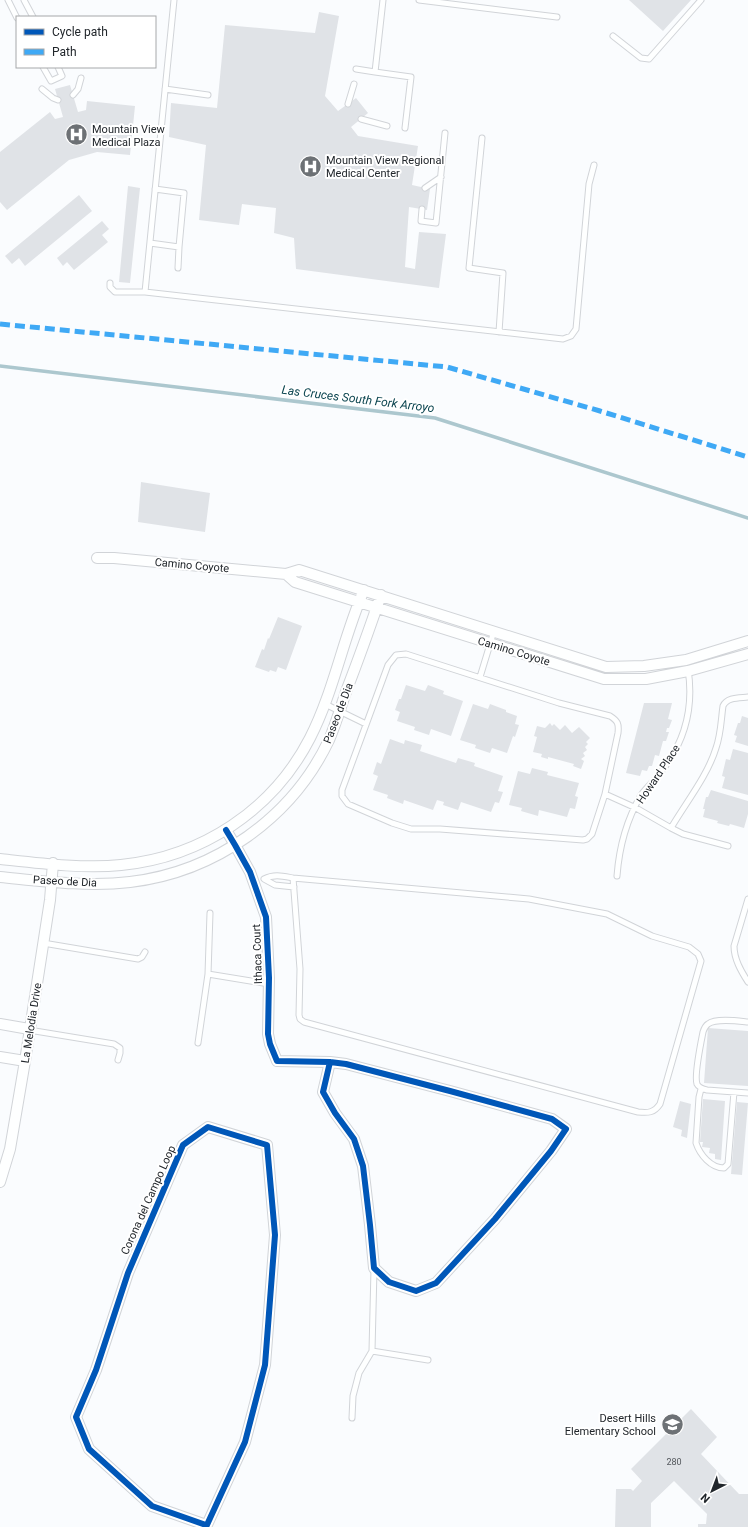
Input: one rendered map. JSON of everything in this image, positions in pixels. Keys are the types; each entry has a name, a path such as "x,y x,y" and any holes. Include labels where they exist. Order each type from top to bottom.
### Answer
{"street":[{"name":"Camino Coyote","path":"97,558 114,558 286,574 299,570 606,667 644,666 686,660 748,641"},
{"name":"Camino Coyote","path":"286,574 295,582 604,679 646,678 688,671 748,654"},
{"name":"Paseo de Dia","path":"0,859 110,866 143,862 188,849 226,830 260,804 276,788 291,769 310,737 324,704 364,590"},
{"name":"Paseo de Dia","path":"0,876 100,884 152,878 196,865 236,845 255,831 272,817 298,788 322,753 334,728 381,595"},
{"name":"Ithaca Court","path":"226,830 236,845 250,872 266,917 269,984 268,1034 270,1044 277,1061 330,1062"},
{"name":"La Melodia Drive","path":"0,1182 10,1149 25,1061 52,881 53,863"},
{"path":"0,1024 29,1029"},
{"path":"0,1057 25,1061"},
{"path":"330,1062 346,1064 552,1119 566,1129 551,1151 495,1218 436,1283 416,1291 389,1282 374,1268 363,1166 354,1139 335,1113 323,1092 330,1062"},
{"name":"Corona del Campo Loop","path":"208,1127 267,1145 275,1235 265,1365 245,1442 206,1526 152,1506 89,1449 76,1417 96,1370 128,1273 183,1145 208,1127"}],"lane":[{"path":"8,0 16,16"},
{"path":"24,0 32,16"},
{"path":"145,292 174,0"},
{"path":"375,72 383,0"},
{"path":"419,0 558,17"},
{"path":"614,36 640,58 649,59 701,0"},
{"path":"44,68 51,82 62,76 58,68"},
{"path":"356,69 411,77 405,128"},
{"path":"74,95 78,90 81,78"},
{"path":"348,104 354,84"},
{"path":"42,89 58,100"},
{"path":"165,89 208,95"},
{"path":"361,118 387,126"},
{"path":"422,209 421,221 436,223 445,133"},
{"path":"482,138 469,268 503,273 499,332"},
{"path":"110,282 110,287 115,292 145,292 563,339 571,336 576,329 589,184 594,165"},
{"path":"425,188 441,177"},
{"path":"155,189 184,193 178,268"},
{"path":"150,243 179,247"},
{"path":"480,678 494,631"},
{"path":"406,654 559,703 605,714 616,720 618,725 618,733 605,794 592,834 587,839 583,840 440,829 411,829 402,827 348,804 342,796 342,790 366,724 388,665 396,655 406,654"},
{"name":"Howard Place","path":"617,876 623,840 642,795 662,772 675,752 682,736 689,713 690,702 686,660"},
{"path":"670,828 706,770 716,750 721,731 724,702 727,700 748,697"},
{"path":"324,704 366,724"},
{"path":"605,794 636,808 683,834 728,846"},
{"path":"253,880 264,879 277,875 293,878 529,899 607,914 652,936 688,947 700,956 701,961 660,1104 653,1112 638,1112 304,1022 300,1019 299,1015 300,969 293,878"},
{"path":"264,879 276,885 294,887"},
{"path":"748,899 734,946 734,953 740,969 748,982"},
{"path":"198,1043 208,974 210,913"},
{"path":"43,943 138,959 142,957 145,952"},
{"path":"208,974 269,984"},
{"path":"748,1022 714,1021 705,1026 696,1075 697,1084 701,1089 748,1093"},
{"path":"29,1029 114,1044 120,1048 118,1060"},
{"path":"701,1089 699,1097 696,1143 698,1150 703,1157 718,1168 724,1168 728,1164 734,1092"},
{"path":"352,1418 353,1396 359,1373 372,1351 374,1268"},
{"path":"372,1351 428,1360"}],"building":[{"path":"629,0 691,0 663,31"},
{"name":"Mountain View Regional Medical Center","path":"319,12 339,16 325,96 338,111 356,98 368,113 351,127 358,136 418,146 412,185 430,189 427,210 409,207 405,267 415,269 419,232 446,234 439,288 296,269 294,238 274,233 276,208 242,204 239,225 199,220 206,145 169,137 171,103 217,108 225,25 315,33"},
{"name":"Mountain View Medical Plaza","path":"70,85 78,112 86,110 87,101 135,106 130,155 97,152 69,160 7,210 0,202 0,152 50,112 55,119 63,117 55,89"},
{"path":"128,186 140,188 130,283 119,282"},
{"path":"79,195 92,211 25,266 19,258 12,264 5,256"},
{"path":"102,221 109,229 102,235 108,242 74,270 67,262 63,266 57,258"},
{"path":"141,482 210,493 205,532 138,522"},
{"path":"278,617 302,626 286,670 278,667 276,672 270,670 269,672 255,667"},
{"path":"406,685 425,691 428,685 444,691 443,694 463,701 451,736 431,729 429,735 414,730 415,727 397,721 400,712 395,710"},
{"path":"644,703 672,703 668,719 672,720 669,728 667,728 666,732 669,732 666,741 663,741 659,756 655,755 652,766 649,766 647,771 642,770 640,776 626,773"},
{"path":"473,704 488,709 490,704 517,716 515,724 519,725 507,753 492,748 490,753 475,748 476,745 460,740"},
{"path":"742,716 748,718 748,746 735,742 737,736 734,735"},
{"path":"550,723 552,726 554,724 560,730 565,725 572,733 579,727 590,738 586,742 588,744 585,747 587,750 583,753 585,756 581,759 584,761 581,769 573,766 574,764 548,757 548,759 541,757 542,754 533,752 537,737 534,736 537,726 545,728"},
{"path":"390,739 404,744 405,740 422,745 420,751 456,763 458,758 475,763 474,766 503,776 498,791 503,792 499,803 495,802 491,812 461,802 458,810 443,805 444,802 437,800 433,810 404,800 403,804 387,798 388,795 373,790 378,776 373,774 377,762 381,764"},
{"path":"733,749 748,753 748,795 722,788 725,777 722,776 726,759 730,760"},
{"path":"532,768 548,772 547,775 579,783 575,796 578,797 575,809 570,808 567,817 539,810 538,816 521,811 522,808 509,805 518,771 530,774"},
{"path":"711,790 748,801 748,814 744,828 730,824 729,826 717,823 718,821 703,817 706,797 708,797"},
{"path":"708,1028 748,1031 748,1086 704,1083"},
{"path":"703,1099 725,1101 721,1160 715,1159 715,1154 709,1153 710,1148 702,1147 703,1142 700,1142"},
{"path":"680,1101 691,1104 687,1138 681,1136 682,1130 673,1127"},
{"path":"737,1102 748,1103 742,1175 731,1174"},
{"name":"Desert Hills Elementary School","path":"691,1409 717,1437 701,1454 739,1494 748,1494 748,1527 698,1527 698,1524 706,1524 707,1514 674,1481 651,1503 651,1527 615,1527 616,1489 631,1489 633,1491 642,1481 631,1469"}],"waterway":[{"name":"Las Cruces South Fork Arroyo","path":"0,366 435,418 748,518"}],"marked path":[{"path":"0,324 447,367 600,411 748,457"}],"cycle path":[{"path":"226,830 250,872 266,917 269,978 268,1034 270,1044 277,1061 330,1062 346,1064 552,1119 566,1129 551,1151 495,1219 436,1283 416,1291 389,1282 374,1268 363,1166 354,1139 335,1113 323,1092 330,1062"},
{"path":"206,1525 152,1506 89,1449 76,1417 96,1370 128,1273 183,1145 208,1127 267,1145 275,1235 265,1365 245,1442 206,1527"}],"place":[{"name":"Mountain View Medical Plaza","path":"76,135"},
{"name":"Mountain View Regional Medical Center","path":"310,166"},
{"name":"Desert Hills Elementary School","path":"672,1424"}]}
